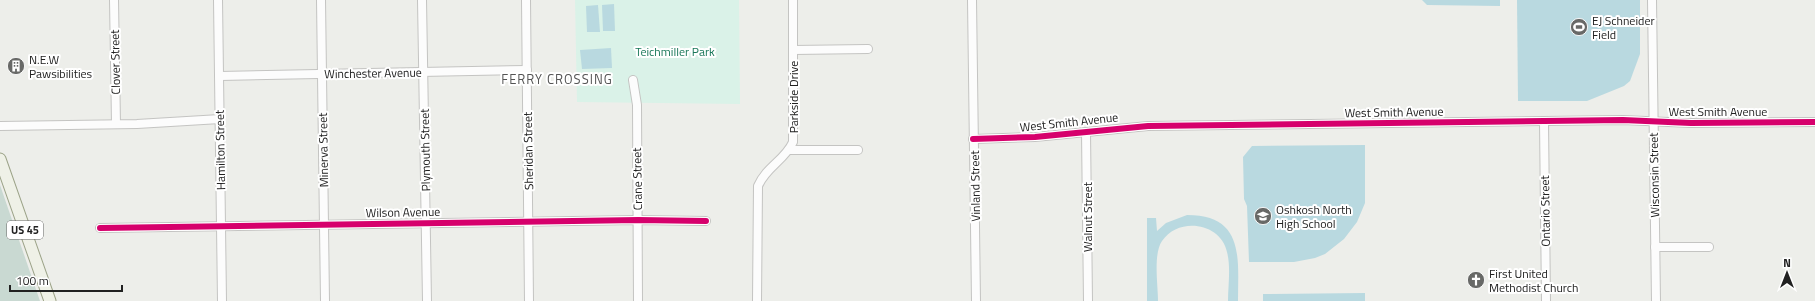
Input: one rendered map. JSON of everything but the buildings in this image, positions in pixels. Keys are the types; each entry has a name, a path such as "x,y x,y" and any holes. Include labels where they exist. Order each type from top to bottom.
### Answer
{"main road":[{"name":"US 45","path":"0,159 50,301"}],"street":[{"name":"Clover Street","path":"114,0 116,124"},
{"name":"Hamilton Street","path":"218,0 222,301"},
{"name":"Minerva Street","path":"321,0 325,301"},
{"name":"Plymouth Street","path":"422,0 427,301"},
{"name":"Sheridan Street","path":"526,0 529,301"},
{"name":"Parkside Drive","path":"757,301 758,186 764,174 789,150 794,136 793,0"},
{"name":"Vinland Street","path":"972,0 976,301"},
{"name":"Wisconsin Street","path":"1652,0 1656,301"},
{"path":"793,50 868,50"},
{"name":"Winchester Avenue","path":"220,76 527,70"},
{"name":"Crane Street","path":"633,80 637,105 638,301"},
{"path":"0,126 116,124 220,119"},
{"name":"West Smith Avenue","path":"973,139 1035,137 1148,126 1544,122 1815,122"},
{"name":"Ontario Street","path":"1544,122 1546,301"},
{"name":"Walnut Street","path":"1086,132 1088,301"},
{"path":"789,150 858,150"},
{"name":"Wilson Avenue","path":"100,228 638,220 706,221"},
{"path":"1655,247 1709,247"}],"shaded area":[{"path":"1422,0 1500,0 1500,6 1427,5"},
{"name":"EJ Schneider Field","path":"1517,0 1640,0 1640,54 1630,81 1624,86 1587,101 1518,101"},
{"path":"614,4 615,31 603,31 602,5"},
{"path":"598,5 600,32 587,32 586,6"},
{"path":"611,48 612,68 582,69 580,50"},
{"path":"1365,145 1365,203 1357,222 1344,239 1325,254 1315,258 1294,262 1249,262 1247,206 1244,199 1243,157 1252,146"},
{"path":"0,185 40,301 0,301"},
{"path":"1187,215 1206,217 1219,223 1229,231 1234,242 1237,255 1238,301 1228,301 1229,264 1227,252 1223,242 1217,235 1208,229 1199,226 1188,226 1178,228 1169,233 1162,241 1159,247 1157,261 1158,301 1147,301 1147,218 1156,218 1157,231 1166,223"},
{"path":"1365,293 1365,301 1263,301 1263,294"}],"green space":[{"name":"Teichmiller Park","path":"575,0 739,0 740,104 577,102"}],"cycle path":[{"path":"973,139 1035,137 1148,126 1623,120 1691,123 1815,122"},
{"path":"100,228 638,220 706,221"}],"place":[{"name":"EJ Schneider Field","path":"1579,27"},
{"name":"N.E.W Pawsibilities","path":"16,66"},
{"name":"Oshkosh North High School","path":"1263,216"},
{"name":"First United Methodist Church","path":"1476,280"}],"district":[{"name":"FERRY CROSSING","path":"557,79"}]}
